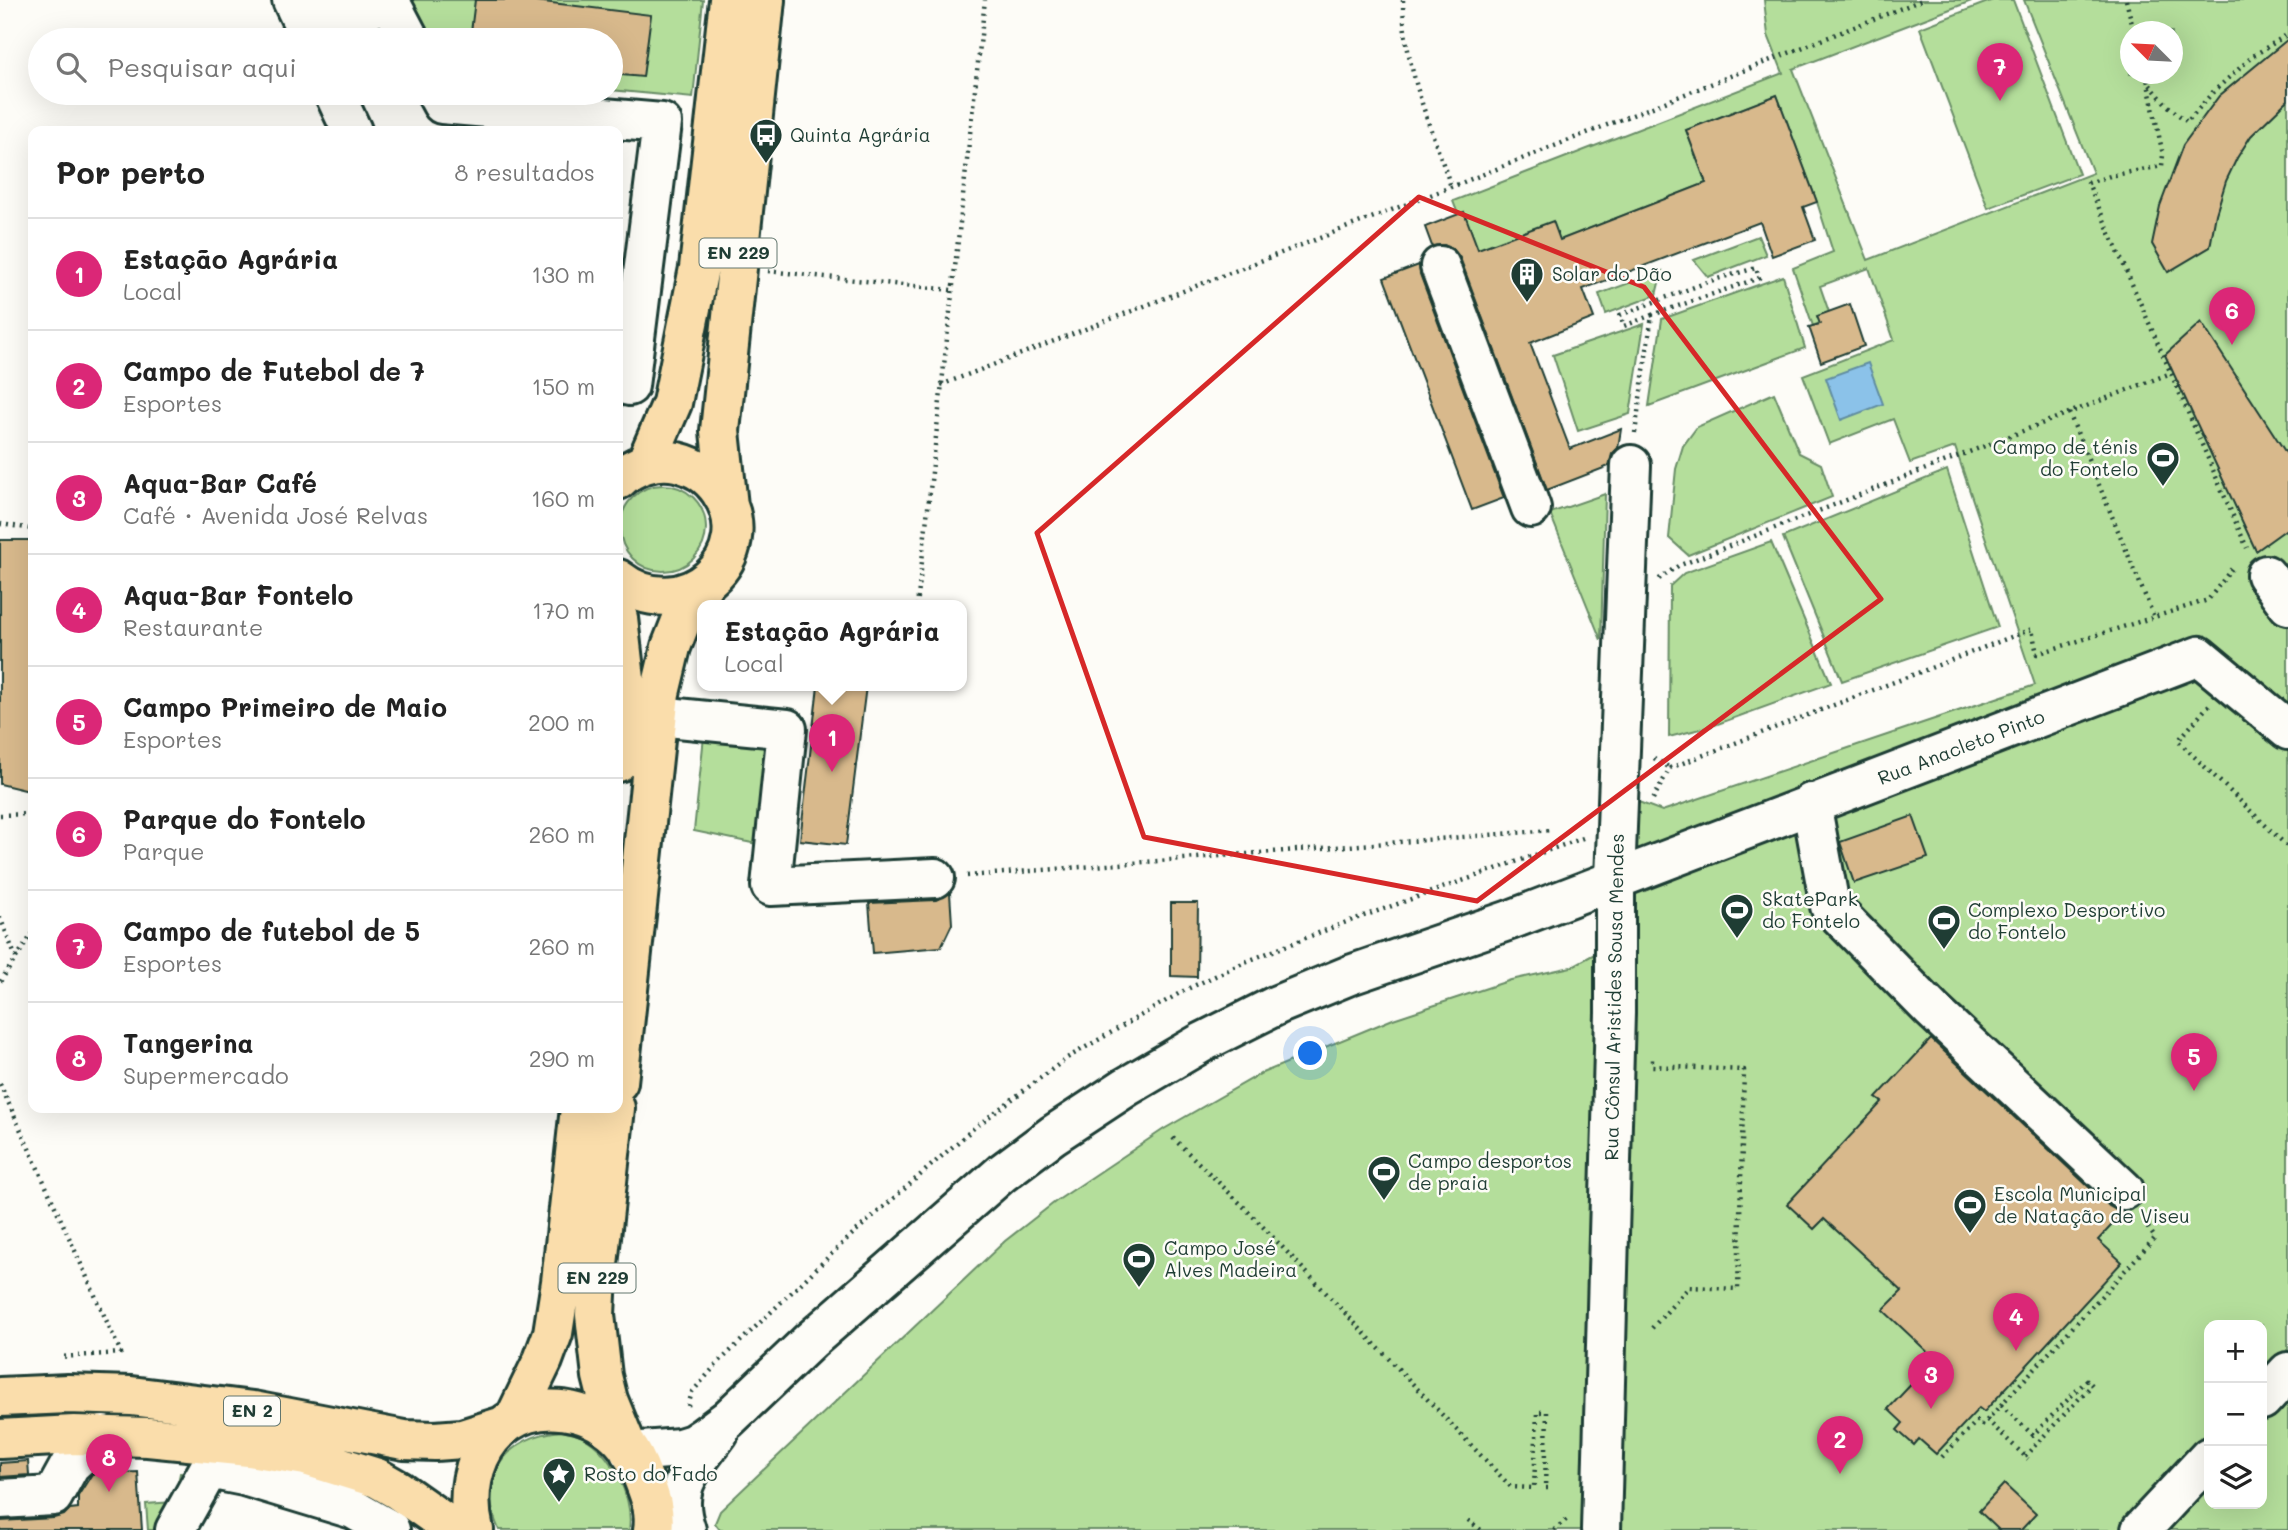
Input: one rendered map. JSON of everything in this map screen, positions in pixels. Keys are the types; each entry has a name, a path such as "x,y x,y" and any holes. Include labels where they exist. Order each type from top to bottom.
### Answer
{"main road":[{"name":"EN 229","path":"627,473 672,403 699,268 729,0"},
{"name":"EN 229","path":"623,1035 660,693 671,647 684,616 727,553 732,524 719,431 765,0"},
{"name":"EN 229","path":"627,473 672,461 697,469 716,485 728,506"},
{"name":"EN 229","path":"623,583 646,595 671,597 690,592 706,582"},
{"path":"623,662 626,688 623,716"},
{"name":"EN 229","path":"508,1422 543,1360 552,1334 561,1282 579,1113"},
{"name":"EN 229","path":"614,1113 595,1315 602,1376 608,1400 632,1455"},
{"name":"EN 2","path":"0,1397 68,1394 131,1396 253,1411 404,1440 435,1441 462,1439 531,1412 566,1410 601,1423 632,1455 669,1525"},
{"path":"474,1530 471,1499 474,1469 484,1446 508,1422"},
{"name":"EN 2","path":"0,1439 103,1435 193,1441 306,1456 377,1478 454,1530"}],"street":[{"path":"292,0 305,28"},
{"path":"307,0 318,7 340,12 362,12 388,0"},
{"path":"367,28 388,0"},
{"path":"388,0 403,28"},
{"path":"454,105 662,123 632,255 629,386"},
{"path":"1440,266 1531,508"},
{"name":"Rua Cônsul Aristides Sousa Mendes","path":"1601,1530 1615,1013 1615,879 1631,465"},
{"path":"2266,575 2288,605"},
{"name":"Rua Anacleto Pinto","path":"728,1419 810,1341 1002,1173 1053,1135 1126,1087 1203,1042 1277,1005 1350,975 1510,920 2199,656 2288,730"},
{"path":"657,716 787,729 771,886 935,878"},
{"path":"1811,803 1830,906 1933,1010 2124,1189"},
{"path":"2267,1395 2288,1372"},
{"path":"632,1455 693,1444 728,1419"},
{"name":"EN 2","path":"669,1525 688,1474 728,1419"},
{"path":"0,1499 53,1496 70,1465 103,1435"},
{"path":"2141,1530 2204,1462"},
{"path":"176,1530 209,1469 244,1476 353,1509 390,1530"}],"path":[{"path":"918,600 985,0"},
{"path":"1403,0 1403,25 1412,71 1451,187"},
{"path":"941,385 1922,0"},
{"path":"2126,0 2131,21"},
{"path":"2150,85 2187,122 2213,92 2253,56 2288,34"},
{"path":"1649,806 1670,768 2032,629 2037,654 2208,600 2247,548 2088,183 2162,166 2163,155 2150,85"},
{"path":"1756,268 1759,278 1652,315 1624,326 1620,315 1698,285 1756,268"},
{"path":"765,270 952,290"},
{"path":"1631,465 1652,315"},
{"path":"1657,580 1678,566 2171,373"},
{"path":"2069,413 2154,617"},
{"path":"0,524 28,528"},
{"path":"2230,681 2178,741 2288,847"},
{"path":"1654,745 1654,759 1670,768"},
{"path":"0,814 28,814"},
{"path":"935,878 1552,830"},
{"path":"0,917 16,958"},
{"path":"0,982 28,940"},
{"path":"1652,1058 1652,1066 1744,1070 1738,1289 1689,1287 1652,1328"},
{"path":"0,1084 121,1353"},
{"path":"1173,1138 1246,1209 1511,1487 1534,1488 1536,1412 1547,1412 1545,1488 1550,1488"},
{"path":"1942,1457 1977,1421 1982,1425 1987,1420 2155,1238 2124,1189"},
{"path":"1987,1420 2027,1457 2092,1385 2087,1380 2033,1435 2001,1405"},
{"path":"1468,1520 1481,1530"}],"highlighted area":[{"path":"1419,197 1644,287 1881,599 1477,901 1144,837 1037,533"}],"green space":[{"path":"703,0 693,98 623,91 623,28 425,28 411,1"},
{"name":"Complexo Desportivo do Fontelo","path":"1764,0 1974,0 1793,69 1868,260 2093,173 2024,0 2288,0 2288,1530 720,1530 715,1523 720,1511 1005,1241 1055,1202 1164,1129 1262,1073 1393,1019 1511,980 1571,967 1629,935 1636,894 1636,801 1662,811 2035,685 1955,447 1910,463 1893,419 1829,444 1803,375 1894,340 1869,268 1820,286 1829,312 1820,323 1813,326 1793,268 1833,252 1777,95 1686,130 1706,183 1560,240 1465,254 1464,212 1458,214 1453,201 1783,73 1768,35"},
{"path":"1993,0 2013,0 2079,174 1988,208 1920,28"},
{"path":"1758,236 1766,255 1708,277 1694,260"},
{"path":"1662,271 1656,295 1606,314 1599,294"},
{"path":"1783,276 1805,348 1649,406 1662,319"},
{"path":"1644,324 1630,414 1578,431 1553,355"},
{"path":"1774,393 1799,453 1821,464 1832,497 1688,555 1669,538 1676,469 1683,446 1697,427"},
{"path":"1947,470 1998,627 1842,681 1783,537"},
{"path":"655,486 671,486 687,492 699,504 705,520 705,536 699,552 687,564 671,570 655,570 639,564 627,552 623,541 623,515 627,504 639,492"},
{"path":"1605,494 1601,640 1550,513"},
{"path":"1771,542 1831,683 1712,726 1669,737 1670,586 1684,573"},
{"path":"705,727 770,737 757,844 694,831"},
{"path":"562,1431 576,1434 594,1444 612,1465 628,1504 629,1530 499,1530 491,1493 494,1476 501,1462 512,1450 526,1441 543,1434"},
{"path":"180,1473 204,1476 175,1530 148,1530 146,1504 174,1502"}],"water":[{"path":"1868,363 1883,404 1841,420 1826,378"}],"building":[{"path":"475,0 527,0 651,15 643,77 623,75 623,28 472,28"},
{"path":"2288,39 2288,100 2251,136 2237,158 2226,181 2210,247 2168,272 2152,244 2160,206 2183,145 2219,96"},
{"name":"Solar do Dão","path":"1777,95 1817,202 1803,207 1815,240 1772,256 1760,222 1583,289 1594,318 1530,343 1570,449 1621,429 1618,448 1612,454 1609,466 1547,490 1460,258 1454,250 1444,245 1432,246 1425,227 1464,212 1478,249 1553,221 1560,240 1706,183 1686,130"},
{"path":"1419,265 1420,274 1504,498 1472,510 1384,278"},
{"path":"1850,304 1864,346 1821,362 1809,327 1820,324 1817,316"},
{"path":"2201,322 2288,456 2288,528 2256,551 2165,355"},
{"path":"0,540 28,540 28,791 0,784"},
{"path":"817,691 865,691 846,845 800,840"},
{"path":"1913,816 1928,858 1854,883 1840,842"},
{"path":"950,893 952,924 941,947 873,953 869,903 936,900"},
{"path":"1171,903 1198,903 1197,977 1171,976"},
{"path":"1931,1039 2109,1206 2125,1211 2098,1240 2122,1262 1984,1412 1979,1408 1936,1454 1919,1439 1914,1445 1897,1430 1903,1423 1888,1409 1935,1359 1883,1310 1902,1291 1824,1219 1814,1229 1787,1204 1882,1102 1876,1098"},
{"path":"28,1461 29,1475 0,1477 0,1463"},
{"path":"138,1472 142,1530 0,1530 0,1521 54,1518 64,1515 70,1509 78,1508 78,1496 92,1474"},
{"path":"2004,1484 2036,1514 2021,1530 1999,1530 1979,1511"}],"place":[{"name":"Campo de futebol de 5","path":"2000,101"},
{"name":"Quinta Agrária","path":"766,165"},
{"name":"Solar do Dão","path":"1527,304"},
{"name":"Parque do Fontelo","path":"2232,345"},
{"name":"Campo de ténis do Fontelo","path":"2163,488"},
{"name":"Estação Agrária","path":"832,772"},
{"name":"SkatePark do Fontelo","path":"1737,940"},
{"name":"Complexo Desportivo do Fontelo","path":"1944,951"},
{"name":"Campo Primeiro de Maio","path":"2194,1091"},
{"name":"Campo desportos de praia","path":"1384,1202"},
{"name":"Escola Municipal de Natação de Viseu","path":"1970,1235"},
{"name":"Campo José Alves Madeira","path":"1139,1289"},
{"name":"Aqua-Bar Fontelo","path":"2016,1351"},
{"name":"Aqua-Bar Café","path":"1931,1409"},
{"name":"Campo de Futebol de 7","path":"1840,1474"},
{"name":"Tangerina","path":"109,1492"},
{"name":"Rosto do Fado","path":"559,1504"}]}
